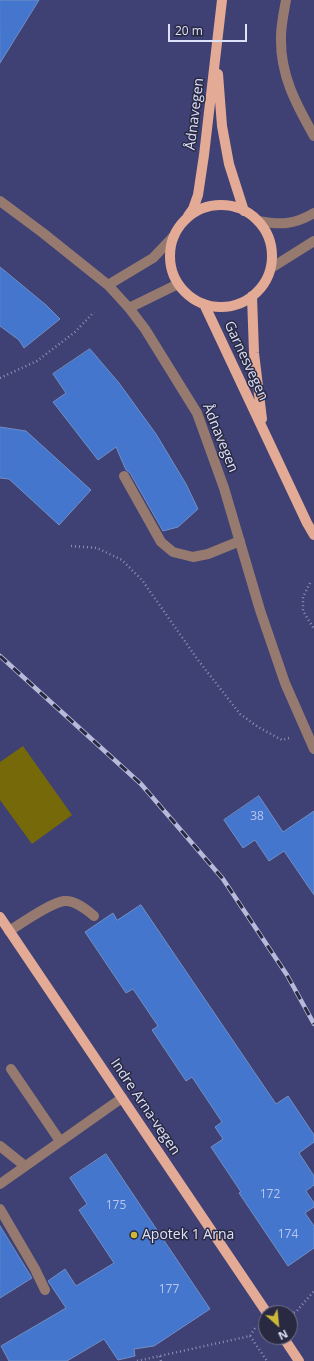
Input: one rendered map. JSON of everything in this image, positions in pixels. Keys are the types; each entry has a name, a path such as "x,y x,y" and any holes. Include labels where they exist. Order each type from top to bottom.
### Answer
{"main road":[{"name":"Ådnavegen","path":"183,222 193,209 198,194 222,0"},
{"name":"Ådnavegen","path":"216,52 222,126 229,164 244,211"},
{"path":"212,206 228,206 244,211 258,221 267,235 272,251 270,268 264,284 252,296 237,304 221,307 204,304 190,296 178,284 172,269 170,252 174,236 183,222 196,212 212,206"},
{"name":"Garnesvegen","path":"252,296 254,353 263,429"},
{"name":"Garnesvegen","path":"204,304 314,535"},
{"name":"Indre Arna-vegen","path":"0,917 261,1305"},
{"path":"288,1345 299,1361"}],"street":[{"path":"286,0 281,37 284,70 295,103 314,136"},
{"name":"Ådnavegen","path":"0,202 43,233 108,285 129,308 145,329 197,413 224,488 260,610 285,683 314,750"},
{"path":"258,221 275,224 289,223 305,218 314,213"},
{"path":"108,285 153,258 174,236"},
{"path":"270,268 314,241"},
{"path":"129,308 178,284"},
{"path":"124,476 161,542 173,552 193,557 208,554 240,541"},
{"path":"9,931 49,906 64,901 82,906 94,916"},
{"path":"11,1069 60,1141"},
{"path":"0,1184 122,1098"},
{"path":"0,1146 25,1166"},
{"path":"0,1209 35,1269 45,1290"}],"path":[{"path":"0,378 37,361 75,332 94,312"},
{"path":"71,546 97,548 122,560 142,580 198,660 240,714 258,727 282,740 294,737"},
{"path":"310,583 303,597 303,611 314,629"},
{"path":"298,1310 314,1291"},
{"path":"137,1361 250,1336 255,1329 255,1322"},
{"path":"250,1336 267,1361"},
{"path":"160,1356 161,1361"}],"shaded area":[{"path":"23,746 72,815 32,844 0,800 0,762"}],"building":[{"path":"0,0 39,0 0,63"},
{"path":"0,267 46,305 60,319 24,348 19,340 0,326"},
{"path":"90,349 119,383 156,434 186,484 198,509 178,527 163,531 130,473 126,470 116,447 98,460 53,402 66,393 53,374"},
{"path":"0,427 26,431 91,490 59,525 9,479 0,478"},
{"path":"259,796 283,832 314,811 314,895 284,851 269,861 255,840 243,848 224,820"},
{"path":"141,905 276,1104 288,1096 314,1135 314,1142 299,1153 314,1176 314,1185 306,1191 314,1203 314,1207 305,1213 314,1226 314,1248 288,1266 239,1193 241,1192 211,1147 223,1139 215,1127 222,1122 192,1077 186,1081 152,1030 158,1026 133,989 126,993 85,932 113,913 117,920"},
{"path":"106,1154 210,1309 154,1346 134,1349 135,1356 118,1360 104,1339 67,1361 9,1361 1,1346 66,1308 48,1281 65,1269 76,1286 114,1263 79,1210 87,1204 70,1178"},
{"path":"0,1226 32,1278 0,1298"}],"railway":[{"path":"0,656 141,784 223,879 287,975 314,1024"}],"place":[{"name":"Apotek 1 Arna","path":"134,1235"}]}
